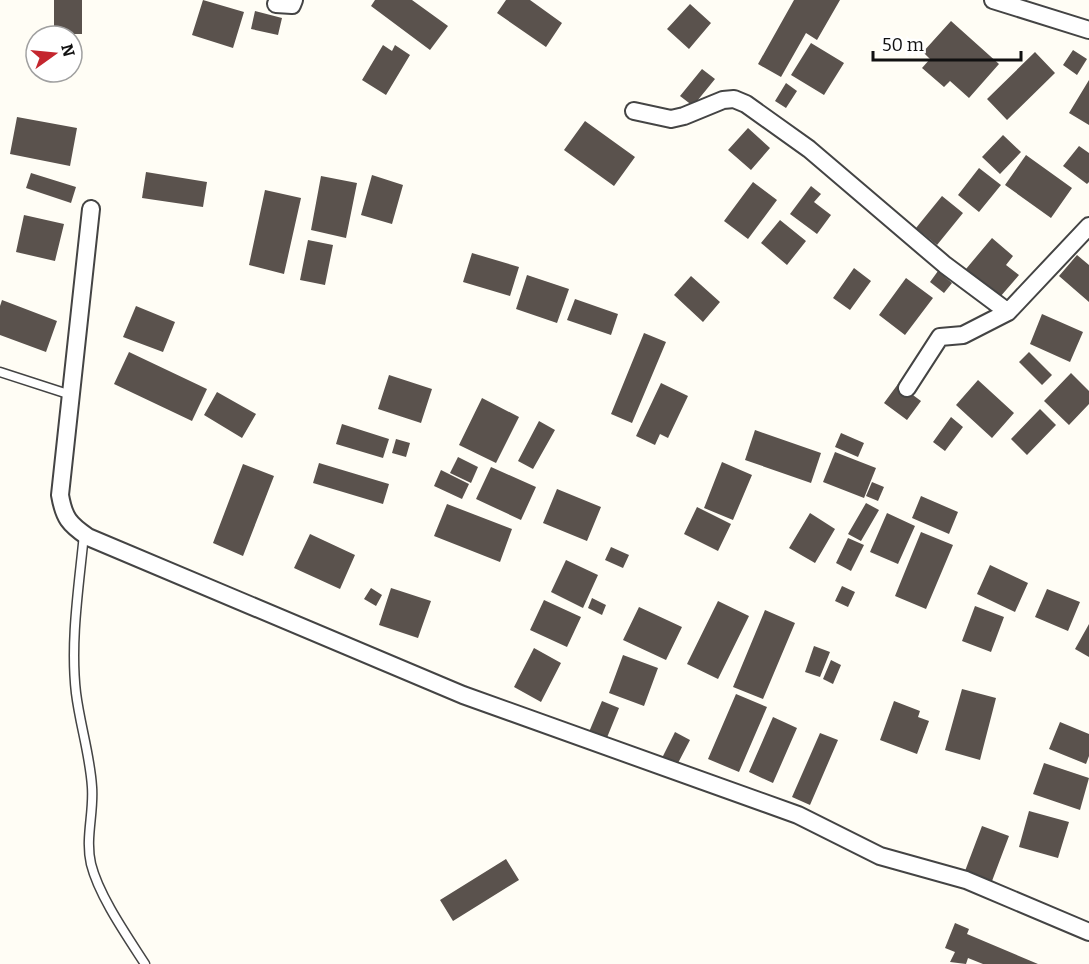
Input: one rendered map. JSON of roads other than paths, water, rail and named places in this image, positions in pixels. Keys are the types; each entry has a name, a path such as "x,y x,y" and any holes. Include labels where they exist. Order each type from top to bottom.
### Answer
{"street":[{"path":"276,4 292,5 294,0"},
{"path":"993,0 1089,30"},
{"path":"634,111 671,119 684,117 723,100 734,99 746,104 809,149 945,266 1008,312"},
{"path":"90,209 60,495 63,512 73,528 463,695 798,815 880,856 966,880 1089,932"},
{"path":"907,388 940,337 963,335 1008,312 1089,226"}],"lane":[{"path":"0,372 70,395"},
{"path":"84,534 75,638 75,676 76,694 93,788 89,845 92,866 100,885 114,914 145,964"}]}
